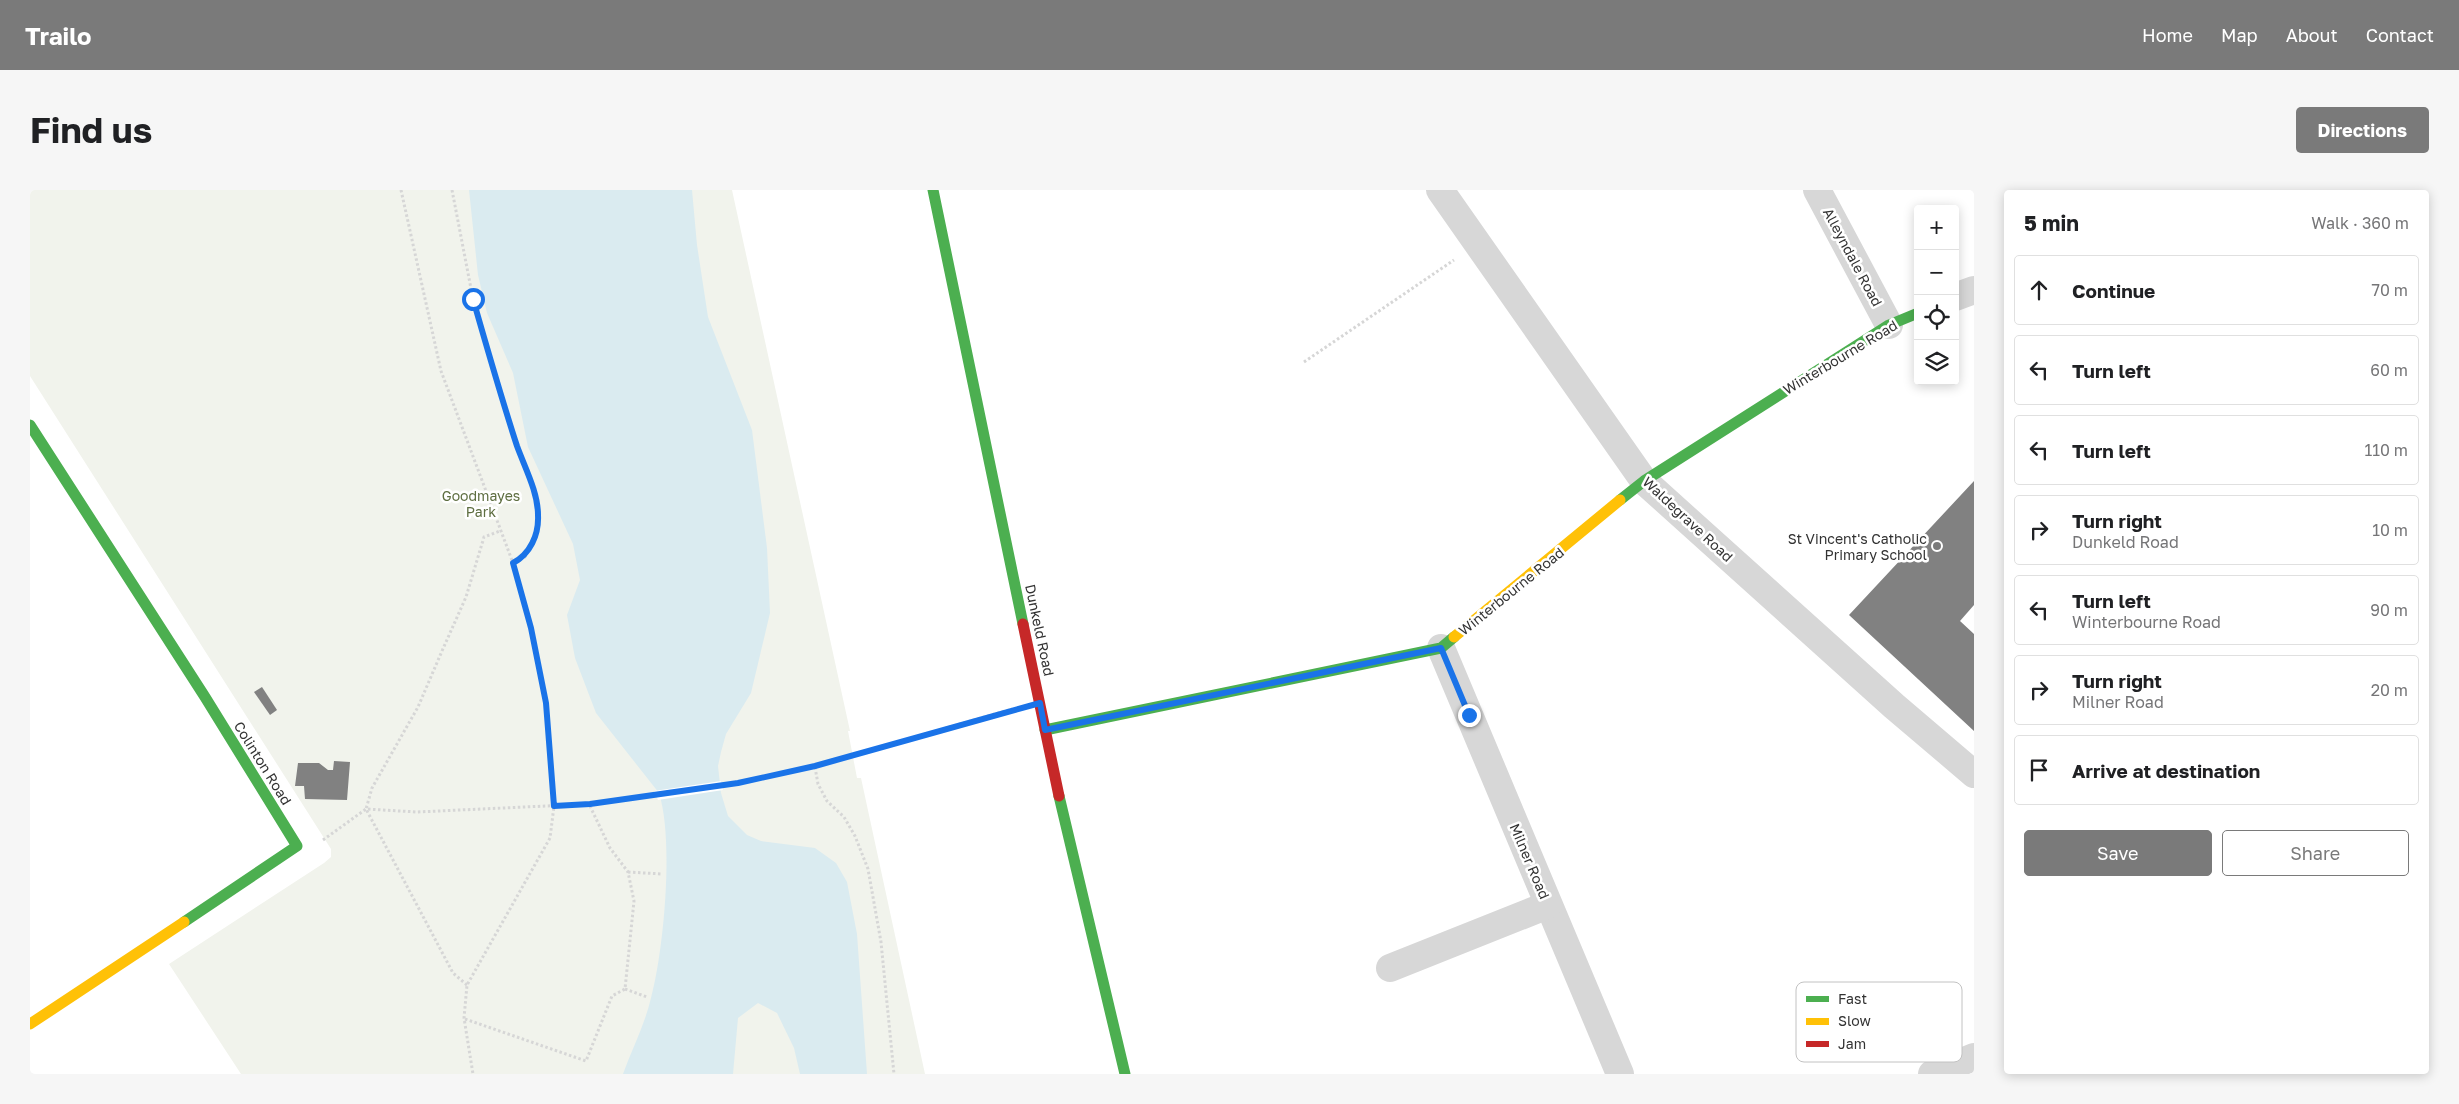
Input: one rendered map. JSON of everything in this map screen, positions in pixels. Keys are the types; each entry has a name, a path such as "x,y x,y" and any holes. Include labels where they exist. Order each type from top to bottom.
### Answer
{"street":[{"name":"Dunkeld Road","path":"933,190 1045,730 1125,1074"},
{"name":"Waldegrave Road","path":"1440,190 1644,481 1894,706 1974,774"},
{"name":"Alleyndale Road","path":"1816,190 1889,325"},
{"path":"1959,296 1974,290"},
{"name":"Winterbourne Road","path":"1045,730 1441,648 1644,481 1889,325 1914,315"},
{"name":"Colinton Road","path":"30,425 205,697 297,846"},
{"name":"Milner Road","path":"1441,648 1620,1074"},
{"path":"30,1024 297,846"},
{"path":"1390,968 1548,905"},
{"path":"1962,1062 1974,1057"},
{"path":"1932,1074 1962,1062"}],"path":[{"path":"401,190 441,371 513,563 531,628 546,703 554,806 550,838 467,985 464,1018 473,1074"},
{"path":"452,190 473,299 517,445 537,501 539,517 534,539 525,557 513,563"},
{"path":"1304,362 1478,244"},
{"path":"297,846 325,839 366,809 372,788 418,707 466,597 484,537 500,531"},
{"path":"366,809 416,812 590,804 738,783 815,766 1040,703"},
{"path":"815,766 818,784 828,801 844,817 855,836 868,869 881,942 894,1074"},
{"path":"590,804 610,848 628,872 634,901 625,989"},
{"path":"366,809 453,973 467,985"},
{"path":"628,872 662,874"},
{"path":"464,1018 586,1061 612,996 625,989 647,997"}],"green space":[{"name":"Goodmayes Park","path":"30,190 732,190 850,731 848,731 857,778 861,778 925,1074 241,1074 169,964 324,863 331,857 331,849 30,376"}],"shaded area":[{"path":"469,190 692,190 697,245 708,317 752,430 767,548 770,613 751,693 726,734 721,752 718,766 721,793 728,816 747,835 761,841 815,848 836,863 847,882 857,934 867,1074 800,1074 794,1048 777,1013 758,1003 738,1018 733,1074 623,1074 648,1008 660,952 666,895 666,838 663,813 659,793 596,713 575,658 567,615 580,580 573,544 528,447 513,373 487,313 478,275"}],"pier":[{"path":"721,781 723,790 658,800 654,791"}],"building":[{"name":"St Vincent's Catholic Primary School","path":"1974,481 1974,605 1960,621 1974,634 1974,731 1849,615"},
{"path":"262,687 277,710 270,715 254,692"},
{"path":"334,761 350,762 347,800 305,799 304,786 295,786 298,763 319,763 328,770 333,770"}],"traffic: fast":[{"path":"933,190 1023,624"},
{"path":"1620,500 1644,481 1889,325 1914,315"},
{"path":"30,425 205,697 297,846 184,922"},
{"path":"1045,730 1441,648 1454,637"},
{"path":"1059,796 1125,1074"}],"traffic: slow":[{"path":"1454,637 1620,500"},
{"path":"30,1024 184,922"}],"traffic: jam":[{"path":"1023,624 1059,796"}],"place":[{"name":"St Vincent's Catholic Primary School","path":"1937,546"}],"route":[{"path":"473,299 517,445 537,501 539,517 531,546 525,557 513,563 531,628 546,703 554,806 590,804 738,783 815,766 1022,706 1040,703 1045,730 1441,648 1469,715"}]}
